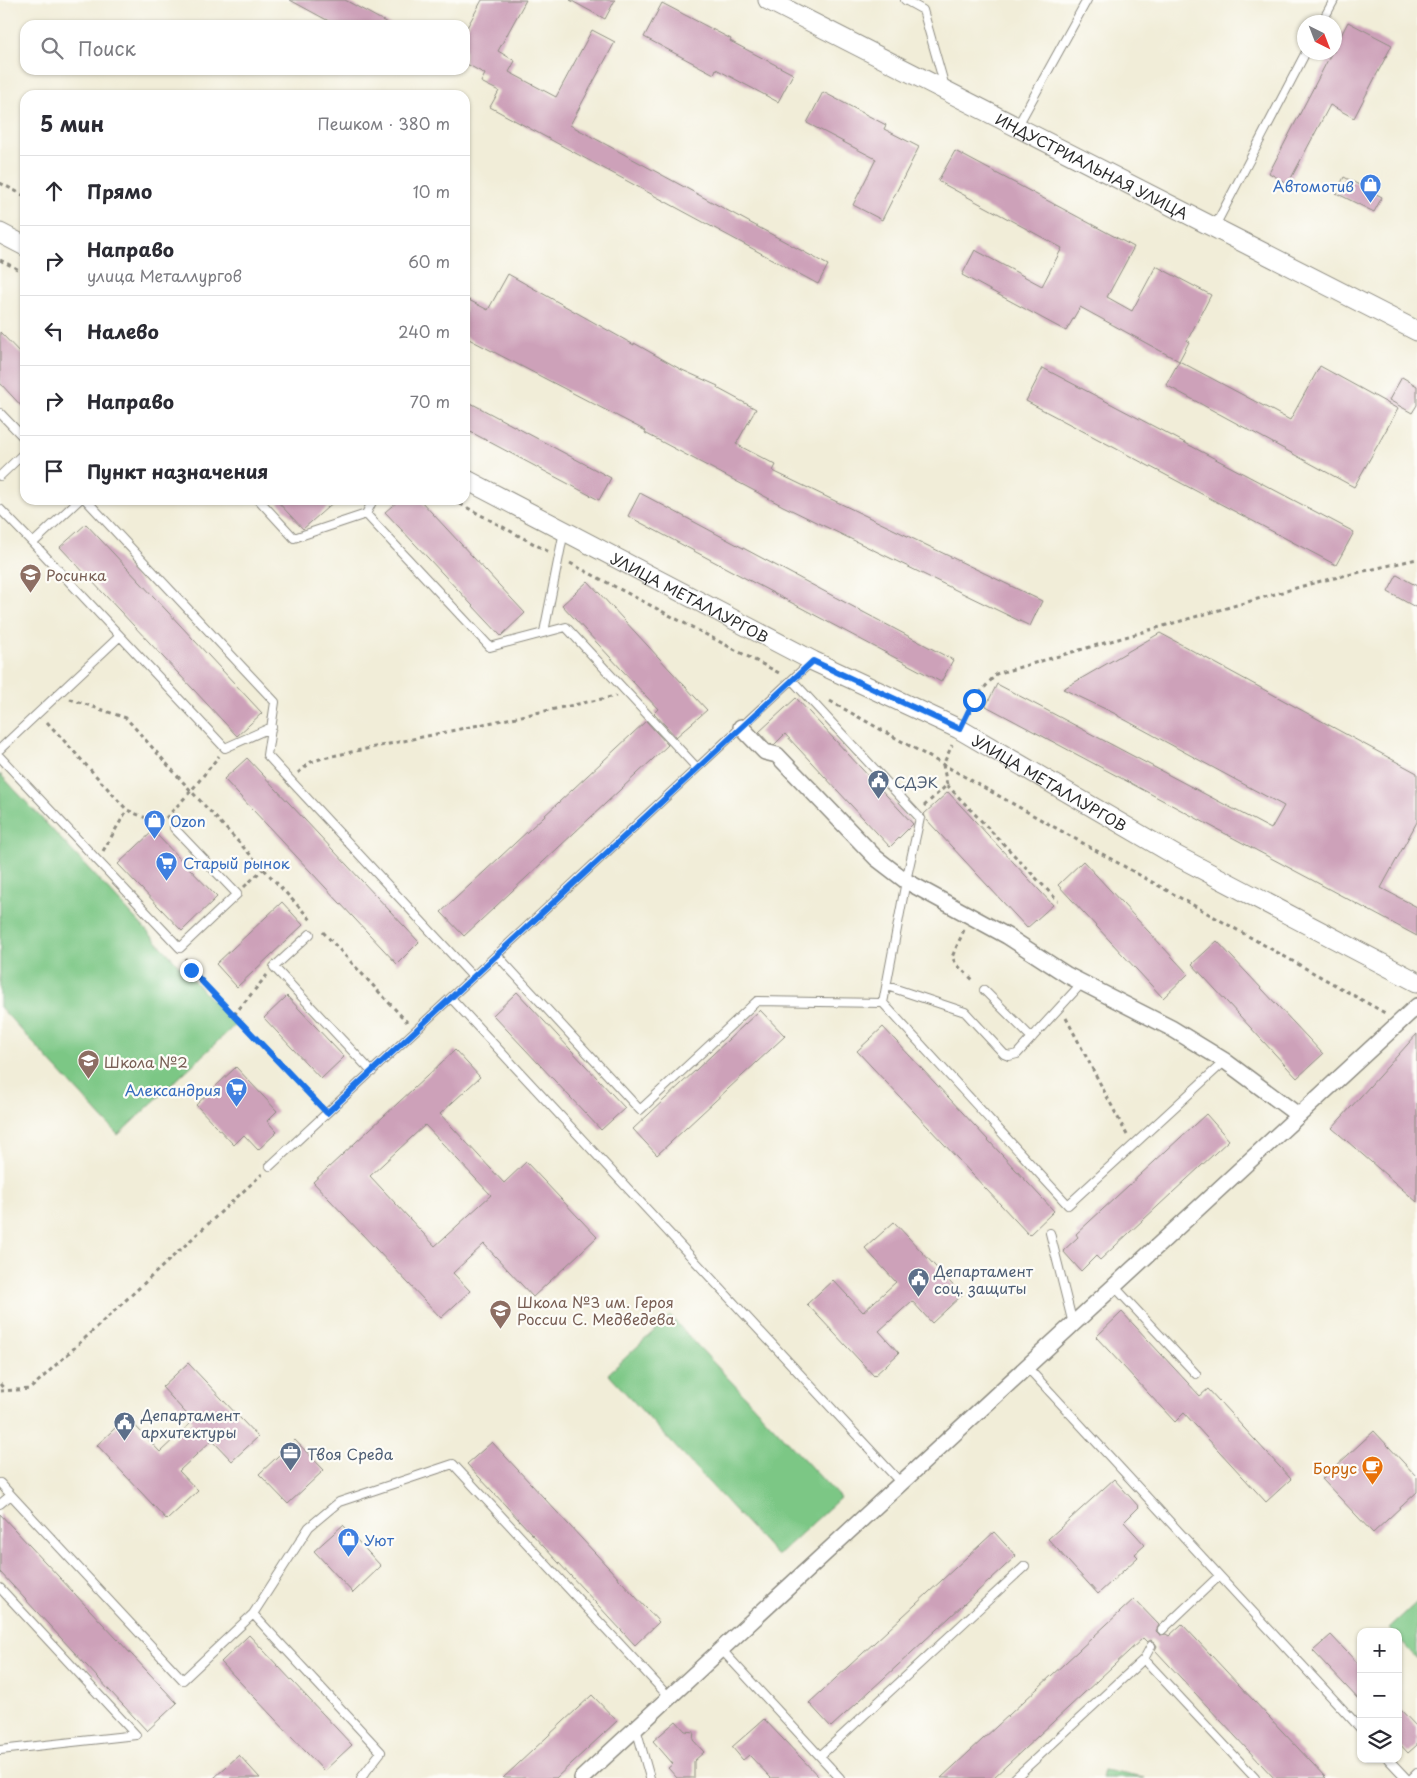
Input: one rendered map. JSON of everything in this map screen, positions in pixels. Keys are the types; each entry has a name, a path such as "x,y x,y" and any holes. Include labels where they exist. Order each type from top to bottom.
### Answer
{"street":[{"name":"ИНДУСТРИАЛЬНАЯ УЛИЦА","path":"768,0 1417,331"},
{"path":"0,233 20,243"},
{"name":"УЛИЦА МЕТАЛЛУРГОВ","path":"470,482 813,661 960,729 1175,855 1417,982"},
{"path":"741,727 765,752 776,755 876,858 906,881 1007,936 1067,975 1171,1028 1225,1061 1298,1115"},
{"path":"582,1778 1417,1006"}],"lane":[{"path":"905,0 923,10 946,91"},
{"path":"1017,127 1087,0"},
{"path":"1326,15 1334,0"},
{"path":"1214,228 1302,60"},
{"path":"0,413 20,434"},
{"path":"0,476 20,457"},
{"path":"33,543 74,505"},
{"path":"91,505 275,702 267,755 473,977"},
{"path":"264,505 294,538 366,514 370,505"},
{"path":"0,509 225,748 272,727"},
{"path":"366,514 490,647 566,626 697,768"},
{"path":"544,632 564,531"},
{"path":"0,749 120,636"},
{"path":"270,1166 813,661"},
{"path":"792,680 920,818 883,1003"},
{"path":"0,757 180,948 237,894 174,828"},
{"path":"310,934 274,967 372,1072"},
{"path":"497,955 640,1110 757,1001 883,1003 1068,1205 1225,1061"},
{"path":"887,986 964,1012 1004,1054 1009,1056 1017,1054 1082,983"},
{"path":"984,990 1032,1038"},
{"path":"451,998 901,1483"},
{"path":"1050,1233 1074,1324"},
{"path":"1114,1286 1196,1374"},
{"path":"1027,1367 1357,1725"},
{"path":"0,1483 183,1680 253,1614 309,1527 338,1502 453,1464 669,1697"},
{"path":"0,1504 10,1495"},
{"path":"820,1756 1025,1566"},
{"path":"1164,1628 1219,1576"},
{"path":"0,1588 136,1735 0,1750"},
{"path":"253,1614 381,1752 361,1778"},
{"path":"1015,1778 1144,1659 1151,1646"},
{"path":"721,1649 840,1778"},
{"path":"1144,1659 1254,1778"},
{"path":"636,1728 650,1778"},
{"path":"1392,1763 1406,1778"},
{"path":"1412,1778 1417,1773"}],"path":[{"path":"0,183 20,193"},
{"path":"0,260 20,270"},
{"path":"462,505 792,680"},
{"path":"1058,901 947,785 943,765 974,700 996,674 1317,582 1417,559"},
{"path":"290,779 311,762 323,758 628,694"},
{"path":"57,695 126,718 191,791 416,1031"},
{"path":"826,698 1400,1022"},
{"path":"39,713 127,810 153,821 165,818 191,791 225,748"},
{"path":"916,814 947,785"},
{"path":"97,861 127,810"},
{"path":"165,818 174,828"},
{"path":"237,894 264,868"},
{"path":"970,916 952,958 984,990"},
{"path":"180,948 191,970 327,1113"},
{"path":"234,1015 274,967"},
{"path":"1060,1007 1133,1146"},
{"path":"0,1391 30,1389 270,1166"},
{"path":"0,1384 5,1390"}],"green space":[{"path":"0,774 235,1025 118,1135 0,1007"},
{"path":"670,1316 840,1498 777,1556 608,1374"},
{"path":"1417,1602 1417,1659 1402,1642 1402,1628 1389,1628"},
{"path":"1104,1770 1145,1778 1102,1778"}],"building":[{"path":"290,0 345,0 382,20 327,20"},
{"path":"482,0 526,0 498,51 515,61 509,72 556,97 592,30 615,42 570,125 828,265 818,284 490,107 499,91 481,82 485,74 470,66 470,22"},
{"path":"570,0 615,0 605,19"},
{"path":"662,3 793,74 778,102 716,69 714,74 644,37"},
{"path":"1348,22 1392,45 1354,118 1330,105 1288,184 1269,173 1328,60 1342,60 1342,34"},
{"path":"823,92 886,125 884,129 919,147 882,220 853,205 876,159 807,123"},
{"path":"955,151 1134,247 1107,297 1132,311 1156,266 1211,295 1187,341 1189,342 1179,361 1080,307 1066,331 962,275 975,250 1042,286 1062,248 938,181"},
{"path":"1344,177 1382,197 1374,212 1336,193"},
{"path":"508,274 634,345 634,343 680,369 718,386 717,388 756,409 736,444 776,465 773,471 1042,601 1030,626 783,506 645,433 646,431 470,340 470,301 488,310"},
{"path":"0,332 20,353 20,405 0,383"},
{"path":"1179,361 1290,420 1320,366 1398,409 1354,487 1166,385"},
{"path":"1043,368 1354,532 1336,565 1026,401"},
{"path":"1402,377 1417,386 1417,405 1412,413 1389,400"},
{"path":"470,403 611,478 599,500 470,432"},
{"path":"640,493 953,660 941,682 628,516"},
{"path":"281,505 330,505 303,529"},
{"path":"393,505 425,505 525,613 501,636 385,512"},
{"path":"86,524 262,713 237,736 60,547"},
{"path":"1397,575 1417,586 1417,608 1388,592"},
{"path":"588,581 707,710 676,737 654,713 658,709 562,605"},
{"path":"1160,633 1417,773 1417,822 1381,888 1417,907 1417,936 986,706 997,684 1271,829 1284,806 1118,715 1063,689"},
{"path":"796,698 913,824 890,847 785,734 774,745 770,744 759,732"},
{"path":"646,721 668,745 464,936 441,912"},
{"path":"247,758 419,942 397,964 224,779"},
{"path":"948,792 1053,905 1027,928 926,819 924,814"},
{"name":"Старый рынок","path":"153,831 217,897 182,931 118,864"},
{"path":"1083,861 1188,974 1163,998 1058,885"},
{"path":"282,902 303,925 237,987 216,964"},
{"path":"1217,941 1323,1054 1297,1078 1192,964"},
{"path":"517,992 625,1108 601,1130 493,1015"},
{"path":"287,996 344,1057 321,1079 264,1018"},
{"path":"760,1010 785,1036 657,1155 633,1129"},
{"path":"883,1027 1054,1211 1029,1235 857,1051"},
{"path":"1417,1034 1417,1202 1332,1128"},
{"path":"455,1050 480,1077 440,1114 504,1183 526,1162 597,1237 533,1297 484,1244 453,1273 470,1291 441,1318 313,1182","holes":["425,1125 491,1195 435,1246 370,1176"]},
{"name":"Александрия","path":"236,1067 277,1111 267,1121 277,1132 258,1150 244,1135 234,1145 196,1105"},
{"path":"1206,1114 1229,1140 1100,1260 1096,1256 1081,1271 1063,1251 1078,1237 1076,1234"},
{"name":"Департамент соц. защиты","path":"894,1222 962,1295 932,1323 912,1301 879,1331 899,1353 874,1376 807,1304 833,1280 863,1312 896,1282 865,1248"},
{"path":"1122,1312 1200,1396 1208,1389 1291,1479 1266,1502 1184,1413 1175,1422 1096,1337"},
{"name":"Департамент архитектуры","path":"188,1363 258,1437 232,1461 212,1440 179,1471 198,1491 167,1520 97,1445 127,1417 160,1452 193,1421 162,1387"},
{"name":"Борус","path":"1374,1431 1417,1477 1417,1492 1373,1533 1322,1479"},
{"name":"Твоя Среда","path":"295,1440 324,1470 288,1504 259,1474"},
{"path":"492,1442 659,1622 635,1645 467,1464"},
{"path":"1114,1479 1139,1507 1124,1522 1145,1545 1135,1554 1138,1557 1098,1594 1048,1539"},
{"path":"0,1514 177,1703 147,1731 0,1572"},
{"name":"Уют","path":"343,1525 381,1566 353,1593 314,1551"},
{"path":"994,1532 1016,1556 831,1727 809,1703"},
{"path":"1134,1599 1159,1625 1156,1631 1160,1635 1166,1634 1169,1636 1182,1624 1326,1778 1274,1778 1155,1650 1157,1646 1155,1643 1151,1640 1147,1642 1143,1638 993,1778 941,1778"},
{"path":"249,1635 352,1745 324,1771 221,1662"},
{"path":"1331,1635 1357,1663 1357,1698 1313,1651"},
{"path":"592,1695 617,1721 556,1778 503,1778"},
{"path":"1402,1711 1417,1727 1417,1745 1408,1753 1402,1746"},
{"path":"764,1719 820,1778 771,1778 749,1755 743,1760 732,1747"},
{"path":"676,1721 685,1731 694,1732 693,1740 704,1752 694,1761 694,1778 677,1778 668,1768 673,1764 653,1741"},
{"path":"239,1755 260,1778 214,1778"}],"place":[{"name":"Автомотив","path":"1370,204"},
{"name":"Росинка","path":"30,593"},
{"name":"СДЭК","path":"878,800"},
{"name":"Ozon","path":"154,839"},
{"name":"Старый рынок","path":"167,881"},
{"name":"Школа №2","path":"88,1080"},
{"name":"Александрия","path":"237,1108"},
{"name":"Департамент соц. защиты","path":"918,1298"},
{"name":"Школа №3 им. Героя России С. Медведева","path":"501,1329"},
{"name":"Департамент архитектуры","path":"125,1442"},
{"name":"Твоя Среда","path":"291,1472"},
{"name":"Борус","path":"1373,1486"},
{"name":"Уют","path":"348,1558"}],"route":[{"path":"191,970 327,1113 813,661 960,729 974,700"}]}
